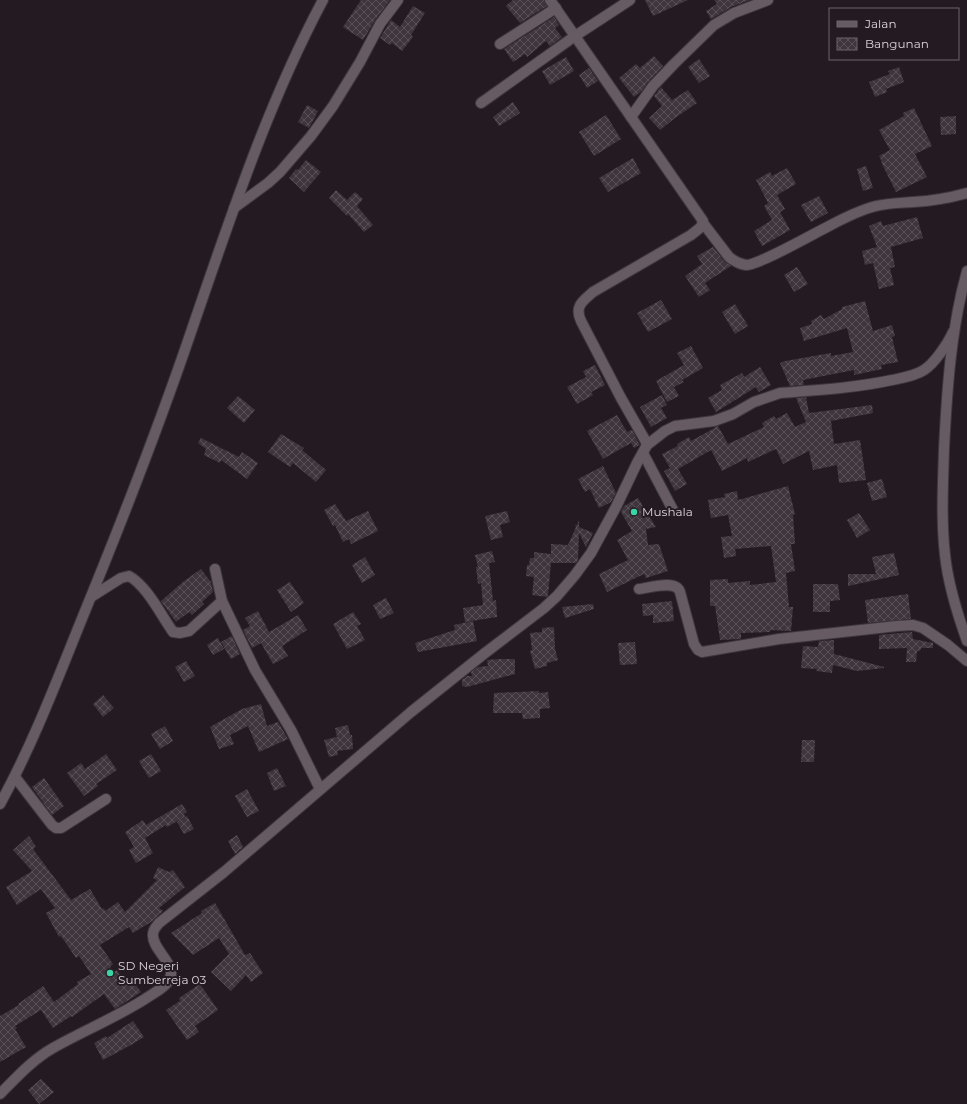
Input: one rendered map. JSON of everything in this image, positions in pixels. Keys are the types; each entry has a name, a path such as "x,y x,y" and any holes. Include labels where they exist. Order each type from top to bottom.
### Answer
{"street":[{"path":"0,804 15,777 45,709 91,597 159,424 234,208 263,131 293,60 323,0"},
{"path":"234,208 268,183 280,172 311,136 333,106 360,62 380,24 398,0"},
{"path":"482,103 575,36 630,0"},
{"path":"631,117 653,86 714,25 734,13 768,0"},
{"path":"500,44 553,4 700,215 703,223 729,257 734,261 745,265 752,264 848,216 876,206 947,198 967,193"},
{"path":"673,510 645,449 578,315 578,310 580,304 593,292 691,235 698,230 703,223"},
{"path":"967,271 961,292 946,411 942,516 945,556 950,586 967,641"},
{"path":"0,1094 25,1068 39,1057 129,1009 162,988 171,976 171,970 154,940 153,934 159,923 224,872 432,695 558,596 591,553 616,507 637,463 645,449 656,437 675,426 714,421 733,414 754,402 769,396 858,386 911,375 924,370 929,366 950,339 956,328"},
{"path":"215,569 222,601 255,670 291,730 320,789"},
{"path":"91,597 121,578 129,576 136,580 143,588 173,632 180,633 189,631 222,601"},
{"path":"638,589 668,585 678,587 694,644 698,650 702,652 779,639 907,625 923,628 948,645 967,661"},
{"path":"15,777 52,825 56,828 61,828 106,799"}],"building":[{"path":"361,0 390,0 375,20 363,40 343,27"},
{"path":"513,0 544,0 547,6 520,23 506,6"},
{"path":"645,0 688,0 653,16"},
{"path":"714,0 750,0 731,7 711,19 706,11 717,4"},
{"path":"413,6 425,13 411,35 413,37 402,51 392,43 390,45 380,38 391,20 400,27"},
{"path":"554,17 559,25 555,28 562,37 550,46 546,41 527,57 525,54 513,62 504,49"},
{"path":"654,56 663,66 642,91 634,97 619,78 636,64 640,68"},
{"path":"566,57 574,71 550,85 542,71"},
{"path":"699,59 710,76 699,83 688,67"},
{"path":"899,67 904,82 886,89 887,92 875,97 869,82 890,74 888,71"},
{"path":"589,68 598,81 587,88 579,75"},
{"path":"661,87 672,100 688,90 697,103 660,130 649,118 662,106 654,96"},
{"path":"513,102 520,113 499,126 493,117"},
{"path":"307,105 318,111 309,128 298,122"},
{"path":"914,108 932,146 915,154 927,177 896,192 879,156 890,150 879,130 904,116 903,113"},
{"path":"606,115 621,139 594,156 579,132"},
{"path":"956,116 956,134 941,135 940,117"},
{"path":"633,158 641,173 608,192 599,178"},
{"path":"306,160 321,172 304,192 289,178"},
{"path":"866,166 873,188 863,191 857,169"},
{"path":"787,168 796,184 777,195 785,209 780,212 790,230 762,246 754,231 772,220 764,206 768,203 756,180 770,172 772,176"},
{"path":"336,190 347,200 355,192 363,199 357,206 373,225 364,232 348,214 347,216 329,198"},
{"path":"819,196 828,213 811,222 801,205"},
{"path":"917,217 923,238 891,247 895,267 890,268 894,285 879,289 873,263 865,265 862,251 877,247 869,226 881,221 883,226"},
{"path":"713,247 724,261 731,266 705,283 710,290 699,297 685,276 702,264 697,256"},
{"path":"797,267 808,284 794,292 784,275"},
{"path":"661,300 672,319 648,332 637,313"},
{"path":"865,301 873,331 892,325 895,336 892,337 898,362 881,365 882,369 854,375 854,370 803,380 804,385 790,386 780,363 831,353 831,356 853,352 847,328 804,341 800,328 812,324 811,321 821,315 824,319 842,309 842,307"},
{"path":"735,304 748,326 735,334 722,312"},
{"path":"691,346 703,368 682,380 684,382 674,387 679,396 667,402 656,381 684,365 677,353"},
{"path":"595,365 605,385 591,392 593,395 577,404 567,387 586,377 583,371"},
{"path":"760,367 771,385 759,392 756,387 716,412 708,398 722,390 720,385 742,373 744,377"},
{"path":"662,395 667,405 661,408 667,418 651,427 640,407"},
{"path":"238,396 255,410 244,423 227,408"},
{"path":"806,397 809,413 872,405 873,413 831,421 834,444 860,440 866,480 839,483 837,465 813,470 809,451 783,464 776,449 748,462 747,458 722,471 711,450 678,469 687,484 675,491 664,471 670,468 662,454 678,446 677,444 689,437 691,441 718,426 728,444 764,427 762,423 774,416 776,419 787,413 795,427 806,422 796,398"},
{"path":"617,415 627,432 632,430 640,445 634,448 631,443 603,459 587,431"},
{"path":"281,434 304,448 302,450 326,470 316,482 293,463 290,467 268,452"},
{"path":"201,438 239,457 242,452 258,463 247,479 221,460 220,463 204,455 206,449 198,443"},
{"path":"603,466 616,493 611,502 599,508 590,489 585,492 578,479"},
{"path":"882,479 887,497 872,501 867,483"},
{"path":"788,486 795,514 793,515 795,544 791,544 795,571 786,573 789,607 793,607 791,631 770,630 770,632 741,633 741,639 720,640 715,606 710,606 710,580 728,579 728,583 750,581 750,585 776,582 771,546 735,549 736,556 724,558 721,537 732,536 728,515 711,518 708,500 725,497 724,494 737,491 738,500"},
{"path":"638,498 656,527 646,529 648,545 659,544 668,571 646,578 644,574 607,592 599,574 628,560 617,540 632,531 621,512 624,506"},
{"path":"335,504 346,521 368,511 378,531 351,544 349,539 343,542 335,525 333,526 324,510"},
{"path":"507,511 510,522 500,525 503,537 491,540 485,516"},
{"path":"859,513 870,530 857,538 847,520"},
{"path":"579,520 579,527 593,533 586,547 579,533 578,560 576,563 551,563 547,597 532,595 534,577 526,576 527,565 529,565 530,558 534,558 534,552 551,554 551,544 568,545 576,527 575,525 577,525"},
{"path":"492,551 495,562 489,563 493,601 496,600 497,617 465,622 463,608 483,605 481,583 478,584 476,567 478,567 475,555"},
{"path":"894,553 899,575 848,586 848,574 876,574 872,557"},
{"path":"365,557 375,575 362,583 352,565"},
{"path":"201,569 211,582 213,592 202,602 204,604 192,615 189,612 176,622 161,601 184,581"},
{"path":"290,582 304,603 291,612 277,590"},
{"path":"813,584 838,584 840,600 830,601 830,612 813,612"},
{"path":"908,594 911,619 868,623 865,600"},
{"path":"386,598 394,613 380,619 373,605"},
{"path":"672,601 674,621 653,623 653,615 643,616 642,604"},
{"path":"593,604 594,609 565,618 562,607"},
{"path":"258,611 269,632 298,615 307,630 282,646 288,656 273,664 261,643 252,648 243,630 250,626 245,618"},
{"path":"353,612 361,624 357,626 365,640 347,649 333,624"},
{"path":"473,621 477,641 418,652 415,643 455,630 454,625"},
{"path":"554,627 555,649 558,660 547,663 547,666 535,669 530,651 532,650 530,633 542,632 542,628"},
{"path":"912,632 913,639 933,643 933,648 921,648 920,651 917,651 916,662 906,662 907,648 879,649 879,635"},
{"path":"232,636 240,654 231,659 221,642"},
{"path":"218,638 224,649 213,655 207,645"},
{"path":"834,640 834,654 884,668 857,671 833,665 832,673 816,671 817,669 801,668 803,646 818,647 819,641"},
{"path":"635,642 637,664 620,665 618,643"},
{"path":"515,659 515,674 467,687 462,686 462,680 467,676 472,676 471,672 478,667 488,666 487,660"},
{"path":"186,661 195,676 184,682 175,667"},
{"path":"539,691 539,693 548,692 550,708 540,709 540,718 523,719 522,713 493,713 494,693"},
{"path":"103,695 114,708 103,717 93,704"},
{"path":"261,704 267,726 278,722 288,739 259,752 248,726 230,735 234,744 219,749 210,727 242,709"},
{"path":"348,725 350,735 352,735 353,749 337,751 338,755 329,757 324,740 337,737 335,728"},
{"path":"165,726 173,741 160,749 151,734"},
{"path":"802,740 815,740 814,762 801,762"},
{"path":"106,754 117,770 96,784 98,786 84,796 67,773 81,763 85,769"},
{"path":"151,754 161,771 149,778 139,761"},
{"path":"277,768 286,786 274,791 267,773"},
{"path":"44,778 64,806 52,815 32,787"},
{"path":"247,789 259,811 247,817 235,796"},
{"path":"182,804 187,812 184,814 185,817 167,827 166,825 145,838 153,853 136,863 129,850 134,847 125,832 143,820 146,825"},
{"path":"187,816 194,829 184,834 177,822"},
{"path":"237,835 243,847 235,854 228,841"},
{"path":"29,836 36,847 33,849 71,900 90,889 102,909 104,908 105,911 118,902 125,912 157,880 153,878 158,867 169,872 173,870 185,887 159,908 163,911 151,922 133,933 129,927 100,945 113,964 110,967 114,972 117,970 125,982 131,978 141,992 115,1009 104,994 72,1017 71,1016 53,1028 41,1010 15,1026 17,1028 15,1029 26,1047 0,1062 0,1016 19,1005 18,1004 43,986 54,1002 78,984 77,982 91,974 79,956 76,958 61,936 59,937 46,913 55,908 41,889 17,905 6,887 32,871 13,850"},
{"path":"215,903 245,955 250,953 263,973 251,982 246,975 231,991 211,972 229,954 219,938 193,955 171,933 202,913 201,911"},
{"path":"200,984 218,1010 195,1026 199,1032 187,1040 166,1010 180,1001 179,998"},
{"path":"133,1021 144,1037 103,1060 94,1043 106,1036 107,1038"},
{"path":"41,1079 54,1092 39,1104 28,1090"}],"place":[{"name":"Mushala","path":"634,512"},
{"name":"SD Negeri Sumberreja 03","path":"110,973"}]}
